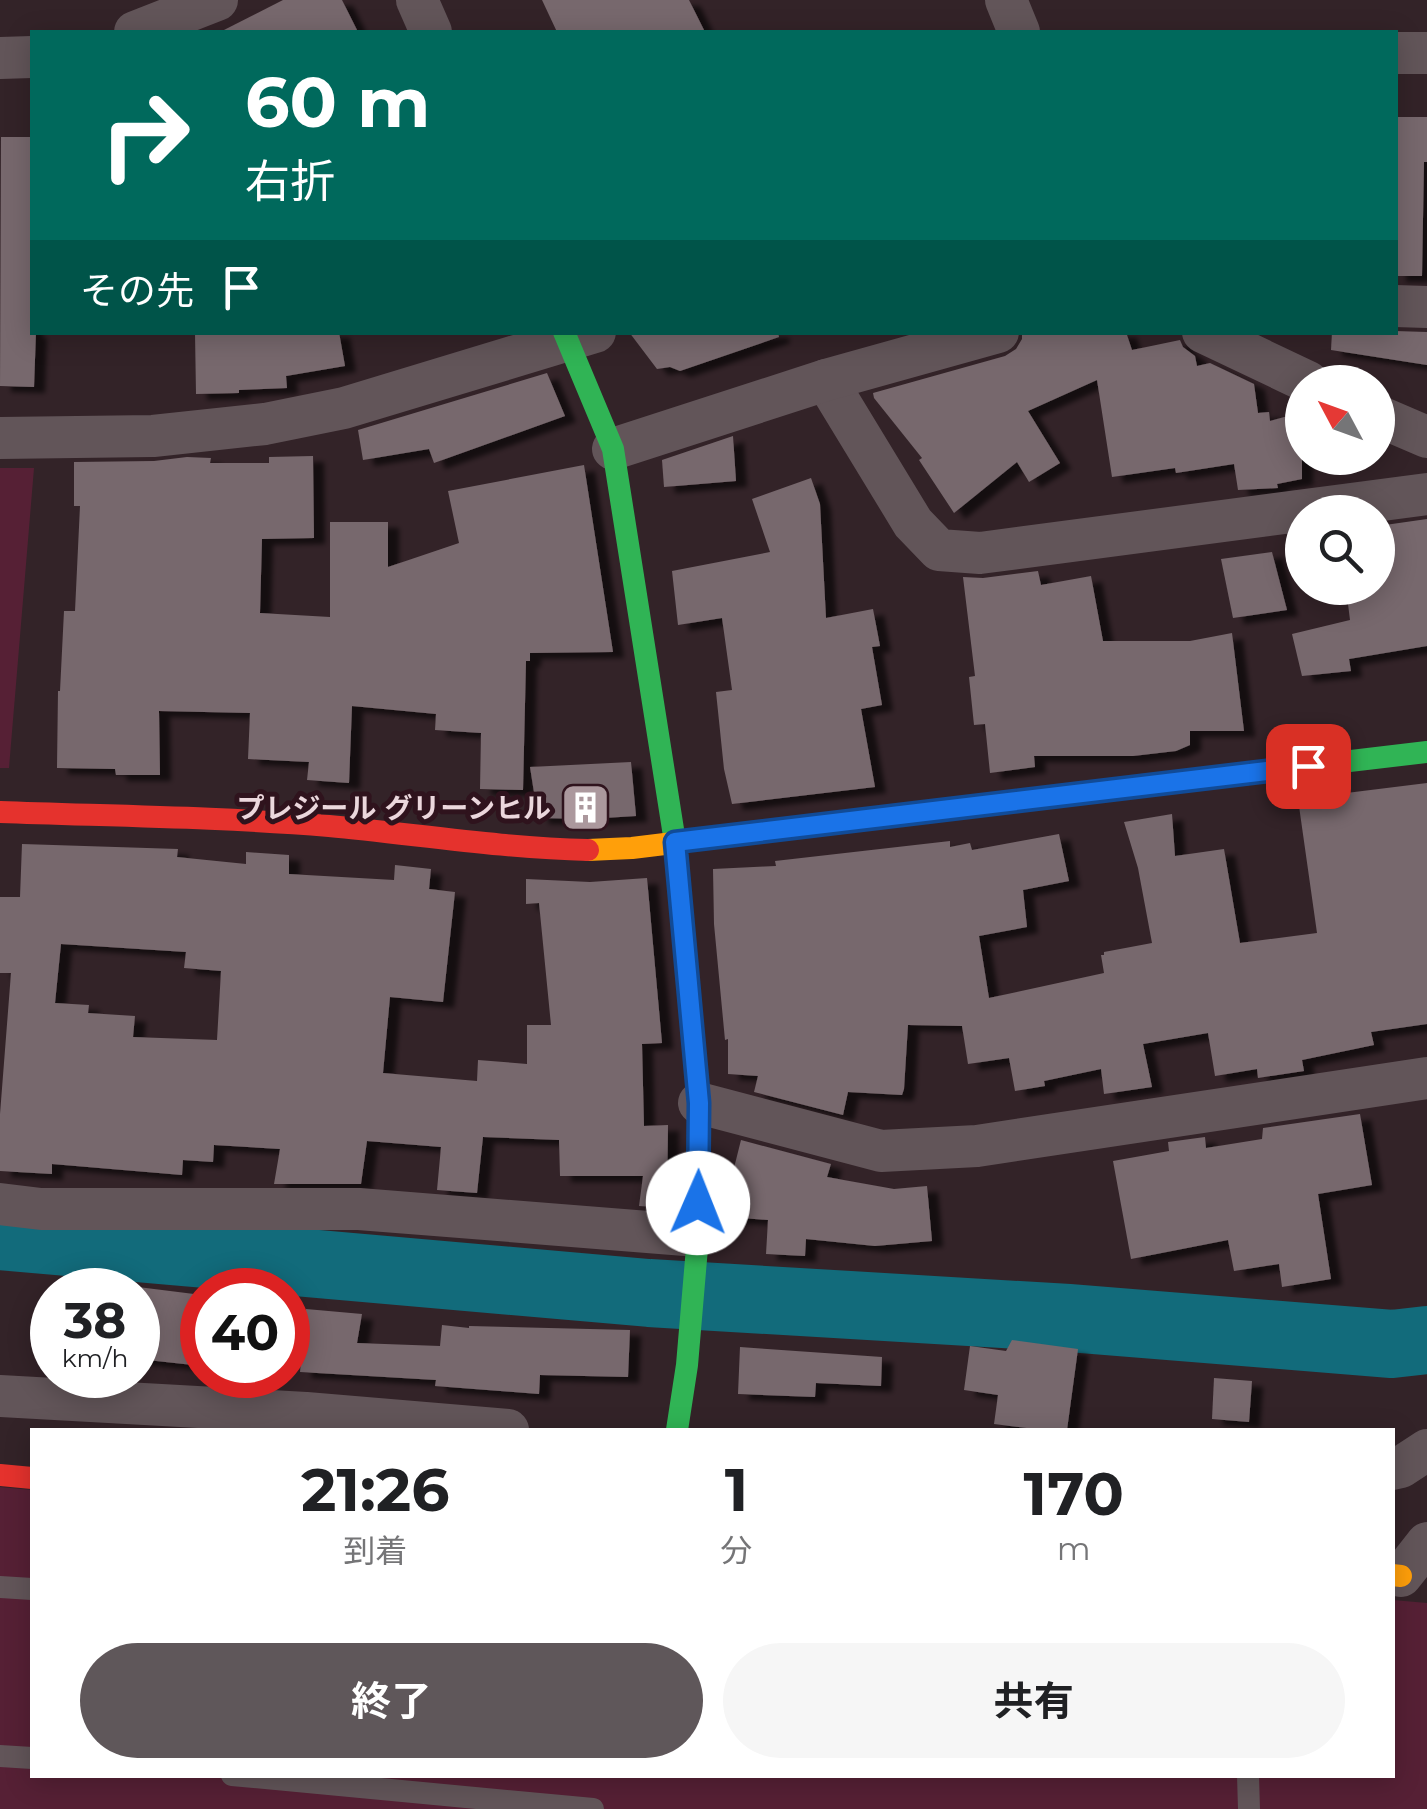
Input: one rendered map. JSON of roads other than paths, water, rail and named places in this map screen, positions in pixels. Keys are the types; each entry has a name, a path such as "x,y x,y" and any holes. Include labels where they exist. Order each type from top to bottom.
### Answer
{"street":[{"path":"140,30 217,0"},
{"path":"417,0 430,30"},
{"path":"1006,0 1018,30"},
{"path":"1398,53 1427,53"},
{"path":"0,58 30,58"},
{"path":"1398,306 1427,307"},
{"path":"613,449 826,380 987,335"},
{"path":"1209,335 1285,371"},
{"path":"0,438 153,436 265,424 344,408 576,336 613,449 675,842 699,1103 696,1256 677,1428"},
{"path":"826,380 913,523 938,550 980,553 1427,494"},
{"path":"1395,423 1427,437"},
{"path":"0,812 326,826 544,849 638,850 675,842 1427,752"},
{"path":"699,1103 881,1151 977,1146 1427,1078"},
{"path":"0,1204 41,1209 358,1209 696,1256"},
{"path":"0,1396 306,1413 484,1428"},
{"path":"1395,1468 1427,1450"},
{"path":"0,1475 30,1478"}],"lane":[{"path":"0,1587 30,1589"},
{"path":"0,1756 30,1758"},
{"path":"264,1778 593,1809"},
{"path":"1248,1778 1249,1809"}],"waterway":[{"path":"0,1236 649,1293 1069,1318 1392,1344 1427,1340"}],"place":[{"name":"プレジール グリーンヒル","path":"586,808"}]}
